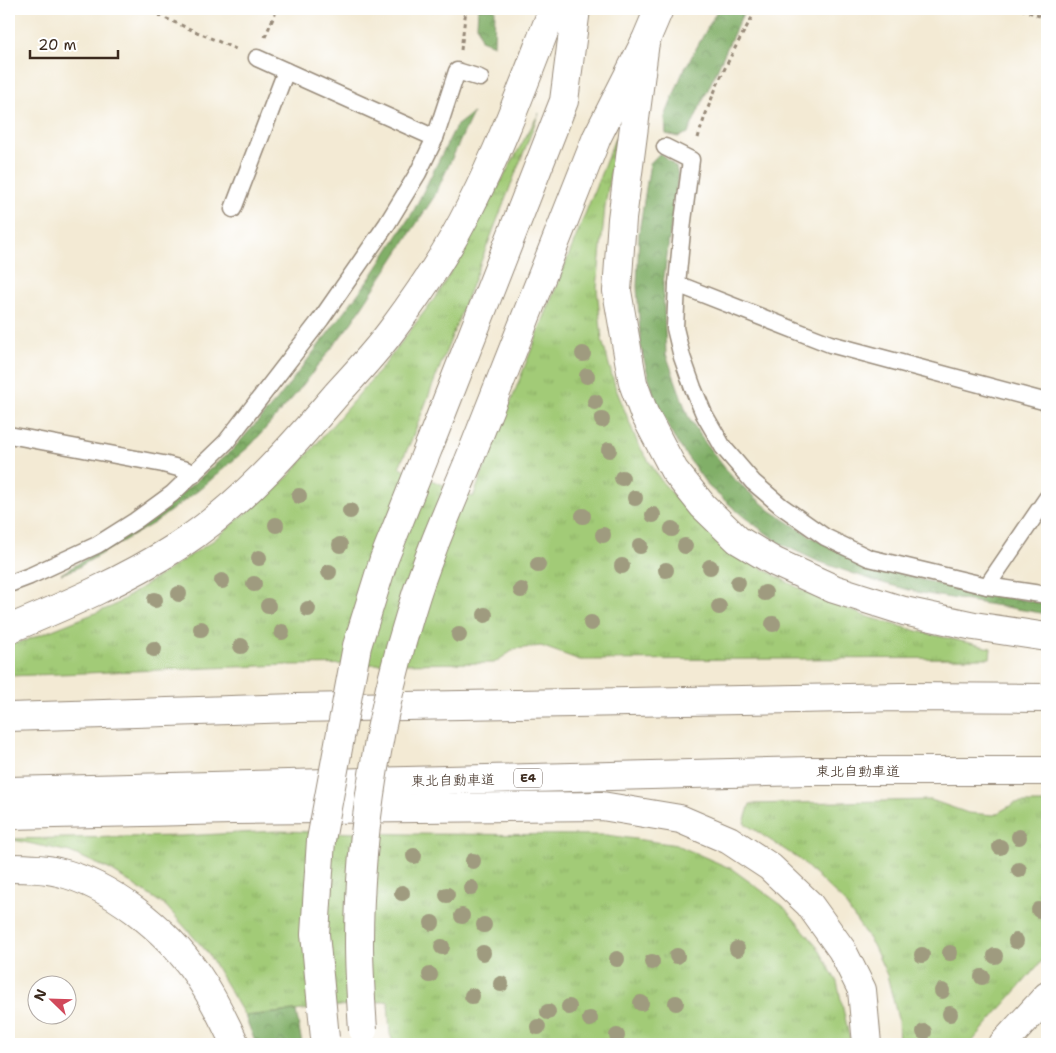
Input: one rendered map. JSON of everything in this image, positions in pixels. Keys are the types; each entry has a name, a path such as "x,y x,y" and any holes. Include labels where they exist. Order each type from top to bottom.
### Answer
{"main road":[{"path":"9,629 72,603 133,573 180,545 223,512 265,475 306,431 391,331 438,264 470,208 504,134 553,9"},
{"path":"326,1041 315,934 321,840 357,646 384,559 564,101 576,9"},
{"path":"365,1037 359,944 361,877 374,763 394,674 412,608 434,545 596,137 645,42 659,9"},
{"path":"645,42 622,219 617,291 633,383 652,429 674,470 703,506 738,540 775,562 834,589 904,611 974,626 1047,637"},
{"path":"9,717 355,706 901,697 1047,698"},
{"name":"東北自動車道","path":"9,791 809,771 1047,771"},
{"path":"9,816 233,810 602,806 680,819 729,840 770,867 810,904 842,950 862,990 867,1044"},
{"path":"9,868 58,872 95,885 129,907 164,935 196,973 221,1014 235,1044"},
{"path":"1003,1044 1047,996"}],"lane":[{"path":"257,58 435,138"},
{"path":"233,209 286,71"},
{"path":"9,584 97,544 142,516 172,494 226,442 321,319 387,224 418,173 435,138 457,72 480,78"},
{"path":"665,147 691,160 676,284 675,328 682,357 693,388 704,414 723,447 753,482 781,506 825,537 869,558 987,586 1047,595"},
{"path":"676,284 830,344 1047,402"},
{"path":"9,435 164,464 186,470 193,475"},
{"path":"987,586 1047,498"}],"path":[{"path":"144,9 257,58 277,9"},
{"path":"457,72 466,9"},
{"path":"691,160 703,120 726,66 757,9"},
{"path":"1021,9 1047,19"}],"green space":[{"path":"478,9 495,9 494,45 481,40 477,25"},
{"path":"718,9 745,9 688,133 678,137 666,134 665,117 682,74"},
{"path":"473,113 434,197 352,322 295,395 251,445 199,490 154,523 75,569 61,574 144,523 194,483 233,449 277,400 370,278 413,212 456,126"},
{"path":"539,113 411,441 399,467 473,497 616,136 605,207 597,288 602,340 615,386 638,444 662,482 703,527 751,562 804,591 865,616 921,632 991,648 990,658 580,660 541,646 515,649 494,663 285,665 9,676 9,645 27,640 113,606 214,540 288,477 385,364 440,291"},
{"path":"660,153 676,167 678,175 663,284 666,354 688,416 706,444 732,477 771,511 812,537 858,562 942,585 1047,604 1047,614 921,593 875,581 817,561 781,544 744,517 708,486 674,438 653,393 641,349 637,287 639,232 650,163"},
{"path":"931,800 968,813 994,815 1015,803 1047,803 1047,955 970,1044 899,1044 898,1019 887,975 873,945 843,901 799,859 744,823 750,804"},
{"path":"277,831 607,835 677,845 732,869 783,906 817,946 837,982 851,1044 394,1044 390,1034 388,1001 245,1016 207,952 166,906 111,870 70,852 9,839 182,836"},
{"path":"296,1011 302,1044 256,1044 245,1016"}]}
